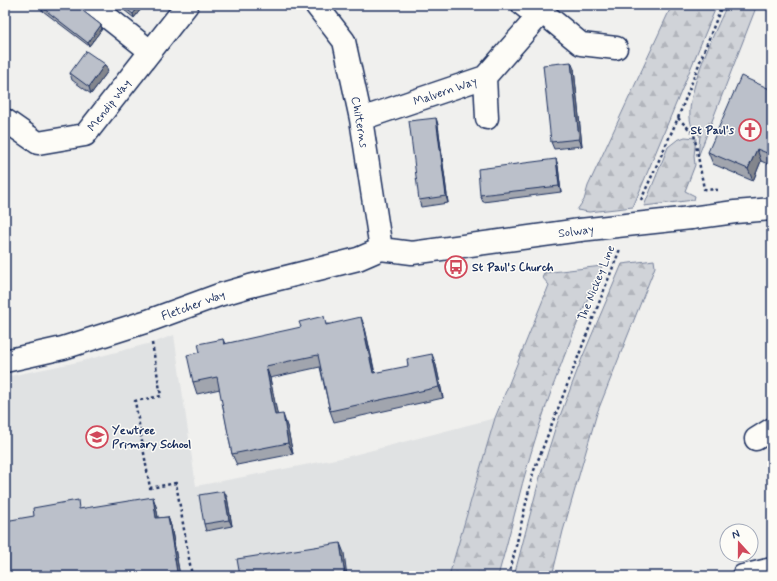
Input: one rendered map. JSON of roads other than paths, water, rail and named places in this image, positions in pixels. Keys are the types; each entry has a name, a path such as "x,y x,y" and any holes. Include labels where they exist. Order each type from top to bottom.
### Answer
{"street":[{"path":"92,5 150,51"},
{"name":"Mendip Way","path":"5,120 38,143 85,135 187,5"},
{"name":"Chilterns","path":"316,5 344,41 361,119 381,249"},
{"path":"537,10 581,44 616,48"},
{"name":"Malvern Way","path":"361,119 485,77 537,10"},
{"path":"485,77 487,118"},
{"name":"Solway","path":"381,249 412,253 580,230 772,209"},
{"name":"Fletcher Way","path":"5,361 62,348 148,321 219,295 358,259 381,249"},
{"path":"743,576 772,569"}],"place":[{"name":"St Paul's","path":"750,130"},
{"name":"St Paul's Church","path":"456,267"},
{"name":"Yewtree Primary School","path":"97,437"}]}
